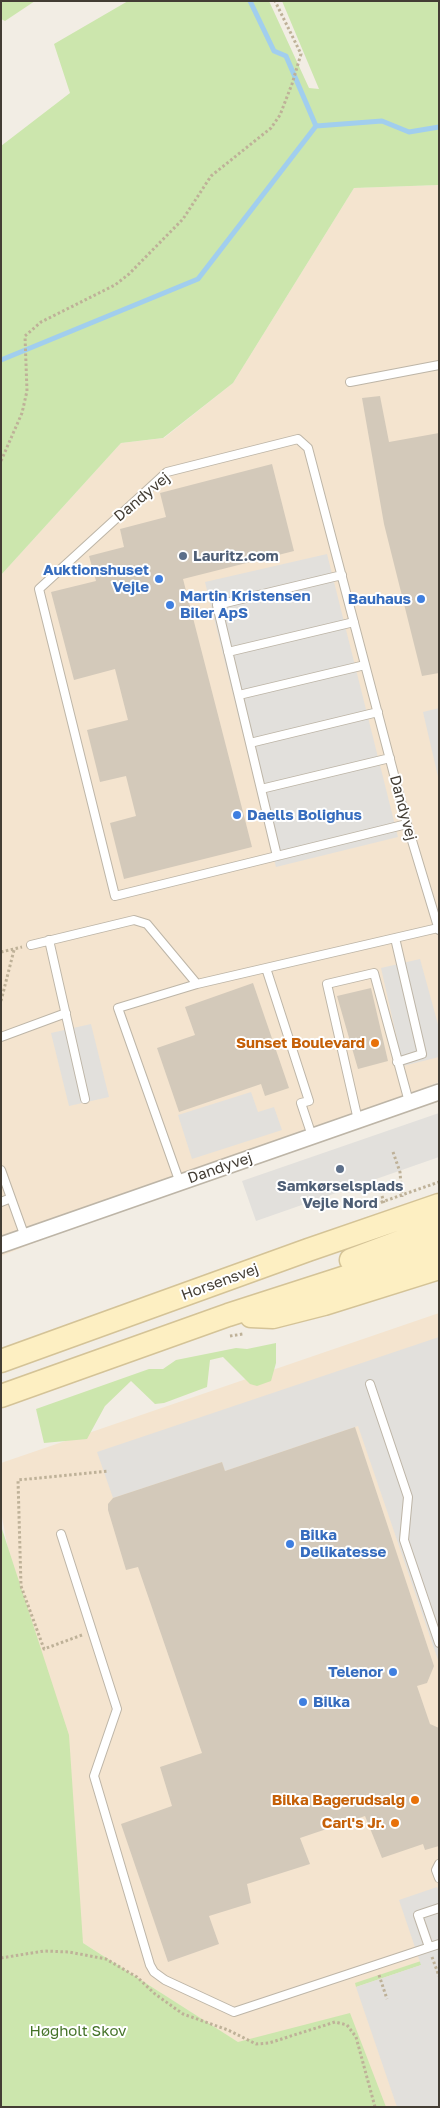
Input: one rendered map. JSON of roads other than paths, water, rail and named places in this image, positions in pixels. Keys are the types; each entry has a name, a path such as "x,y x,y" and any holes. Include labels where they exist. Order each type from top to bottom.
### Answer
{"main road":[{"name":"Horsensvej","path":"1,1361 308,1250 439,1205"},
{"path":"270,1302 339,1265 439,1227"},
{"path":"1,1396 228,1316 439,1247"},
{"path":"228,1316 272,1317 324,1304 439,1268"},
{"path":"1,1374 10,1371 35,1348"}],"street":[{"name":"Dandyvej","path":"1,1245 439,1092"}],"lane":[{"path":"350,382 439,365"},
{"name":"Dandyvej","path":"277,856 115,896 39,589 167,472 298,439 308,448 407,824 438,929"},
{"path":"342,575 217,605 277,856 407,824"},
{"path":"228,652 354,622"},
{"path":"238,695 366,664"},
{"path":"250,743 378,712"},
{"path":"261,789 390,758"},
{"path":"31,945 134,920 147,924 197,984"},
{"path":"180,1183 118,1008 197,984 438,929"},
{"path":"395,938 422,1054 397,1062"},
{"path":"49,940 85,1099"},
{"path":"266,968 309,1101 301,1104 312,1136"},
{"path":"358,1120 327,984 374,974 409,1102"},
{"path":"1,1038 66,1013"},
{"path":"1,1170 25,1237"},
{"path":"1,1202 11,1198"},
{"path":"370,1384 408,1497 404,1540 439,1643"},
{"path":"61,1534 117,1708 94,1776 150,1965 154,1972 165,1980 234,2012 439,1944"},
{"path":"439,1864 436,1870 439,1878"},
{"path":"429,1947 418,1914 439,1908"}],"waterway":[{"path":"250,1 274,51 286,56 316,126"},
{"path":"1,360 198,279 316,126 382,121 409,132 439,127"}],"place":[{"name":"Lauritz.com","path":"183,556"},
{"name":"Auktionshuset Vejle","path":"159,579"},
{"name":"Bauhaus","path":"421,599"},
{"name":"Martin Kristensen Biler ApS","path":"170,605"},
{"name":"Daells Bolighus","path":"237,815"},
{"name":"Sunset Boulevard","path":"375,1043"},
{"name":"Samkørselsplads Vejle Nord","path":"340,1169"},
{"name":"Bilka Delikatesse","path":"290,1544"},
{"name":"Telenor","path":"393,1672"},
{"name":"Bilka","path":"303,1702"},
{"name":"Bilka Bagerudsalg","path":"415,1800"},
{"name":"Carl's Jr.","path":"395,1823"}],"park label":[{"name":"Høgholt Skov","path":"78,2031"}]}
